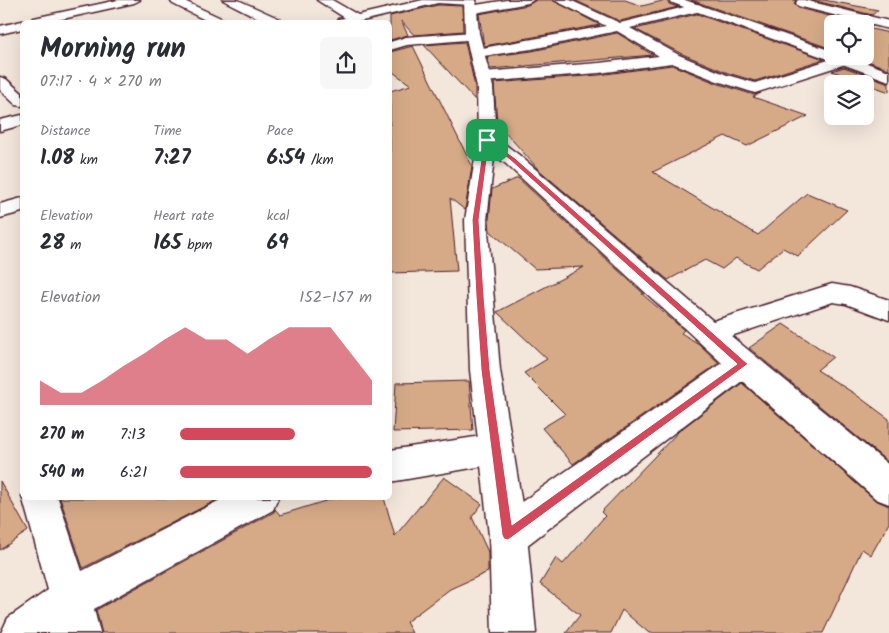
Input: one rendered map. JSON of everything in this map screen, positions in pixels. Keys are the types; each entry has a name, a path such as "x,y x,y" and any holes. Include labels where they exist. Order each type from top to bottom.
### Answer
{"street":[{"path":"43,20 134,0"},
{"path":"229,0 271,20"},
{"path":"323,0 358,19"},
{"path":"389,0 407,8"},
{"path":"353,20 438,0 474,29 523,46 620,28 697,8"},
{"path":"392,45 406,41 474,29 528,0"},
{"path":"560,0 620,28 674,58 722,78 755,88 824,62"},
{"path":"674,0 824,53"},
{"path":"828,0 871,8"},
{"path":"177,2 214,20"},
{"path":"65,3 95,20"},
{"path":"802,3 889,25"},
{"path":"0,30 20,25"},
{"path":"474,29 598,68 674,58"},
{"path":"474,29 485,87 487,140 476,220 485,370 508,535 514,633"},
{"path":"858,65 889,76"},
{"path":"0,82 20,99"},
{"path":"0,126 20,121"},
{"path":"487,140 512,159 743,364 889,487"},
{"path":"0,211 20,206"},
{"path":"708,333 832,293 850,296 889,310"},
{"path":"508,535 743,364"},
{"path":"392,466 495,449"},
{"path":"41,500 74,616"},
{"path":"23,633 74,616 257,500"}],"building":[{"path":"536,0 552,0 600,25 484,46 479,14 528,5"},
{"path":"574,0 625,0 642,6 666,0 669,4 678,7 620,21"},
{"path":"691,0 796,0 794,4 798,8 826,15 824,15 824,46"},
{"path":"812,0 824,0 878,10 872,15"},
{"path":"438,5 462,6 463,31 414,35 401,21 408,35 392,39 392,20 390,20 390,16"},
{"path":"697,14 824,59 755,81 728,73 680,53 635,29"},
{"path":"874,30 889,33 889,69 874,63"},
{"path":"617,33 653,55 490,69 487,57 532,51"},
{"path":"465,42 475,87 475,100 424,45"},
{"path":"413,46 472,166 465,210 450,198 457,271 392,273 392,90 411,85 392,71 392,51"},
{"path":"672,65 716,83 754,95 761,93 753,97 808,116 747,146 725,136 653,172 758,235 807,193 847,210 798,256 783,248 757,269 736,258 722,269 705,260 668,280 538,169 497,123 494,83 599,75"},
{"path":"844,67 866,75 843,75 832,71"},
{"path":"874,78 889,83 889,92 874,86"},
{"path":"518,178 644,294 642,294 684,330 681,333 699,344 719,363 573,464 542,428 565,414 524,373 547,359 497,312 584,267 535,269 490,231 489,220 492,189"},
{"path":"783,324 833,357 817,370 855,394 889,419 889,463 749,348"},
{"path":"469,381 473,430 393,432 396,383"},
{"path":"742,383 875,500 889,506 889,523 871,555 862,549 823,633 649,633 622,610 611,633 566,633 580,615 540,584 556,558 563,564 605,516 601,512 680,430"},
{"path":"444,477 482,504 472,517 488,552 488,572 450,589 406,622 412,633 102,633 96,610 274,512 275,509 280,515 329,500 385,500 395,536"},
{"path":"0,481 28,531 0,550"},
{"path":"61,500 217,500 83,568"}],"route":[{"path":"487,140 512,159 743,364 508,535 485,370 480,296 476,220 487,140"}]}
